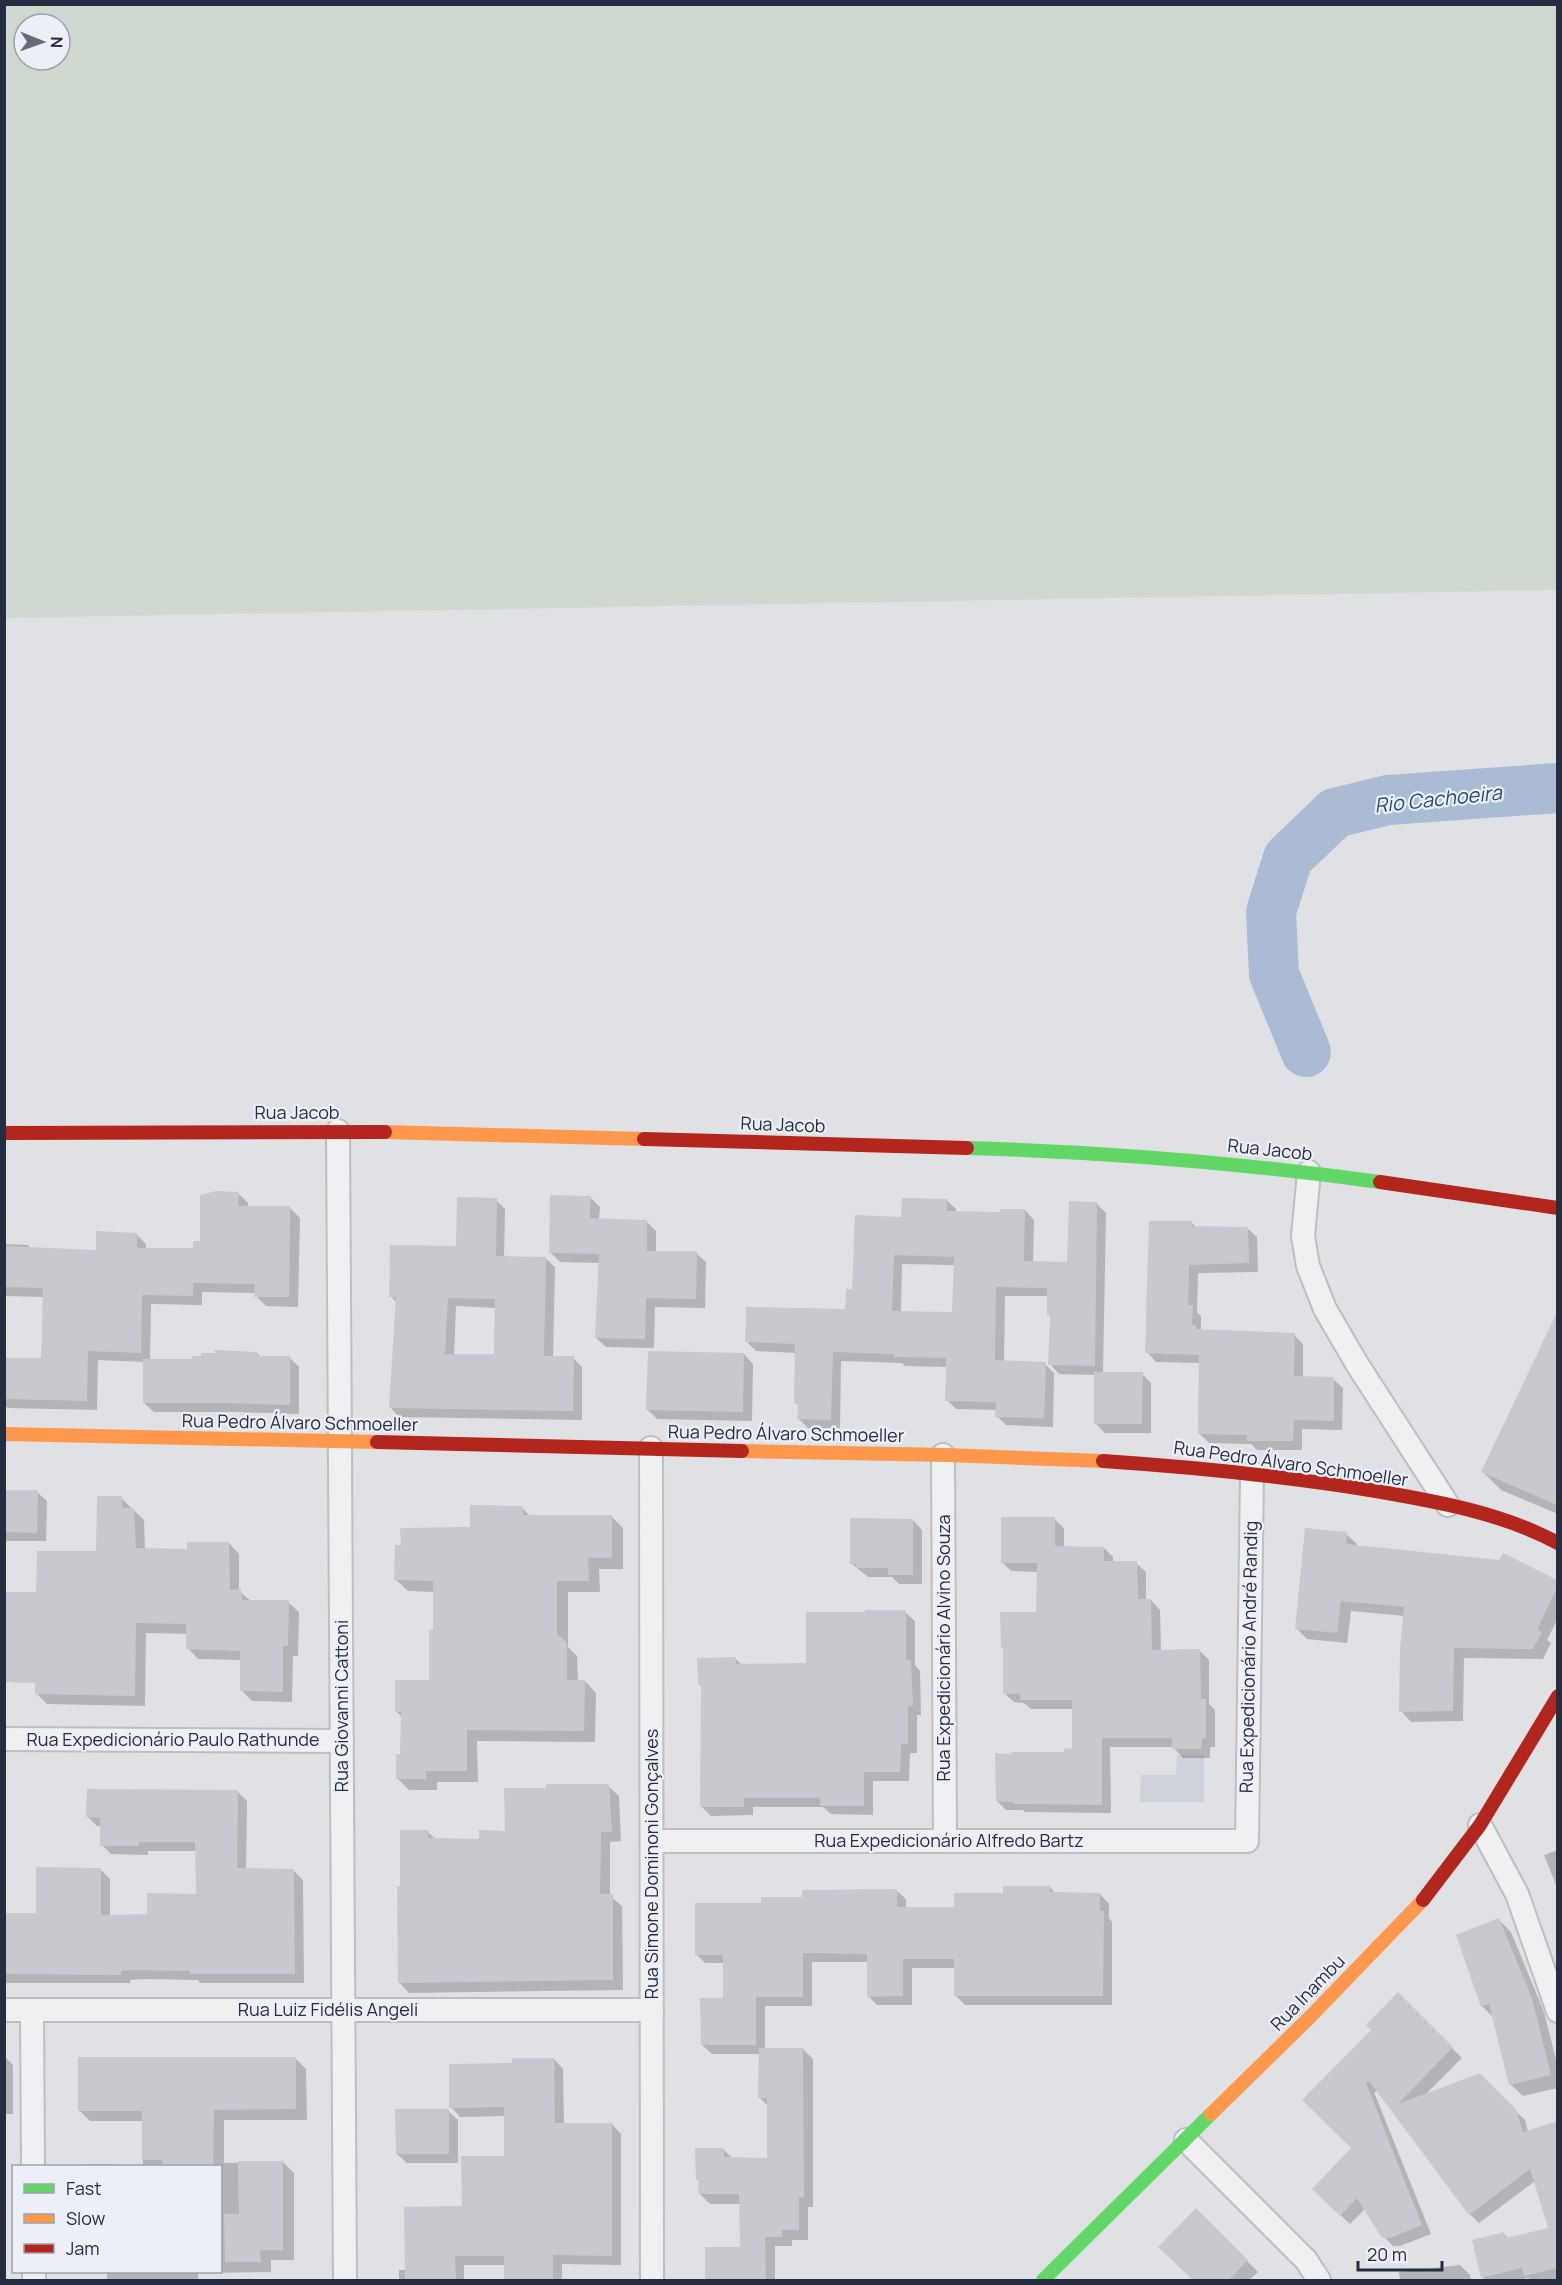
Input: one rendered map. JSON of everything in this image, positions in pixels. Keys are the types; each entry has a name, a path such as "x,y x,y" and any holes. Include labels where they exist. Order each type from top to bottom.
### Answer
{"street":[{"name":"Rua Jacob","path":"4,1133 338,1131 1072,1151 1309,1172 1557,1208"},
{"name":"Rua Giovanni Cattoni","path":"338,1131 345,2280"},
{"path":"1309,1172 1303,1236 1308,1266 1325,1310 1448,1505"},
{"name":"Rua Pedro Álvaro Schmoeller","path":"4,1434 943,1455 1110,1461 1252,1473 1370,1490 1448,1505 1508,1522 1557,1543"},
{"name":"Rua Simone Dominoni Gonçalves","path":"651,1448 652,2280"},
{"name":"Rua Expedicionário Alvino Souza","path":"943,1455 945,1841"},
{"name":"Rua Expedicionário André Randig","path":"1246,1841 1252,1473"},
{"name":"Rua Inambu","path":"1043,2280 1310,2017 1424,1899 1480,1825 1557,1696"},
{"name":"Rua Expedicionário Paulo Rathunde","path":"4,1739 342,1741"},
{"path":"1480,1825 1517,1894 1557,2011"},
{"name":"Rua Expedicionário Alfredo Bartz","path":"652,1841 1246,1841"},
{"name":"Rua Luiz Fidélis Angeli","path":"4,2010 652,2010"},
{"path":"32,2010 33,2165"},
{"path":"1186,2140 1306,2260 1319,2280"}],"shaded area":[{"path":"4,5 1557,5 1557,590 5,618"},
{"path":"1177,1755 1204,1755 1204,1802 1140,1802 1141,1775 1176,1775"}],"building":[{"path":"216,1191 239,1192 238,1206 290,1206 289,1297 254,1297 255,1284 193,1283 193,1296 142,1295 141,1353 88,1351 87,1401 4,1399 4,1358 41,1358 43,1288 4,1287 4,1246 96,1250 96,1231 137,1233 137,1248 193,1248 193,1241 200,1241 200,1195"},
{"path":"550,1195 591,1196 590,1218 647,1220 647,1251 697,1251 696,1299 646,1298 645,1339 595,1338 599,1254 549,1253"},
{"path":"457,1197 497,1198 496,1256 546,1257 544,1356 574,1356 573,1411 389,1408 396,1297 389,1297 390,1245 456,1246","holes":["448,1298 495,1299 494,1354 445,1354"]},
{"path":"902,1198 947,1199 947,1211 1000,1212 1000,1209 1025,1209 1024,1261 1067,1262 1069,1201 1097,1202 1095,1366 1048,1365 1050,1315 1047,1315 1047,1288 996,1287 995,1360 1046,1362 1044,1418 995,1417 996,1402 945,1401 946,1358 833,1352 831,1420 797,1419 798,1402 794,1402 795,1344 745,1342 746,1307 845,1309 846,1289 852,1289 855,1215 901,1217","holes":["894,1255 954,1257 952,1312 892,1311"]},
{"path":"1149,1221 1192,1221 1192,1226 1248,1227 1249,1263 1189,1265 1188,1305 1193,1305 1192,1325 1196,1325 1196,1329 1295,1333 1294,1376 1334,1377 1334,1421 1294,1420 1293,1441 1247,1441 1247,1435 1198,1434 1199,1355 1145,1353"},
{"path":"1557,1312 1557,1505 1481,1472"},
{"path":"215,1350 257,1352 258,1356 290,1356 290,1405 143,1403 143,1359 192,1359 192,1356 201,1356 201,1353 215,1353"},
{"path":"648,1351 744,1353 743,1412 646,1410"},
{"path":"1094,1372 1143,1372 1142,1424 1094,1424"},
{"path":"4,1490 38,1490 37,1533 4,1532"},
{"path":"97,1496 122,1496 122,1508 134,1508 136,1548 187,1549 187,1542 229,1542 230,1590 241,1589 242,1600 289,1600 288,1646 283,1646 283,1692 240,1691 240,1651 186,1649 186,1624 136,1623 135,1696 35,1694 35,1683 4,1682 4,1592 36,1592 37,1551 96,1551"},
{"path":"470,1505 523,1506 523,1515 612,1515 612,1558 588,1558 589,1581 557,1581 557,1634 567,1643 567,1680 585,1680 584,1731 467,1730 467,1771 426,1771 426,1779 396,1779 396,1754 400,1754 401,1712 395,1712 395,1680 429,1680 429,1630 433,1630 433,1581 394,1580 395,1545 401,1545 400,1528 470,1527"},
{"path":"1001,1517 1055,1517 1055,1546 1104,1547 1104,1561 1137,1561 1138,1599 1151,1599 1152,1650 1200,1649 1201,1699 1206,1699 1206,1738 1202,1738 1201,1749 1172,1749 1172,1738 1102,1738 1102,1805 1014,1804 1014,1802 996,1801 995,1753 1064,1752 1064,1749 1072,1748 1072,1700 1020,1700 1020,1694 1003,1694 1000,1612 1036,1612 1037,1563 1001,1563"},
{"path":"850,1518 913,1519 913,1575 888,1575 888,1568 856,1568 857,1564 850,1564"},
{"path":"1305,1528 1347,1532 1346,1544 1499,1560 1503,1553 1557,1580 1557,1587 1537,1630 1542,1632 1533,1649 1454,1648 1453,1711 1399,1712 1400,1648 1404,1607 1341,1601 1337,1633 1295,1629"},
{"path":"865,1610 906,1610 906,1660 911,1660 913,1706 908,1706 908,1744 901,1744 900,1772 864,1772 864,1806 820,1806 820,1798 744,1798 744,1807 700,1807 701,1685 698,1685 697,1658 736,1657 736,1664 806,1663 806,1612 865,1612"},
{"path":"546,1784 609,1784 612,1832 601,1832 600,1894 613,1894 613,1980 398,1983 397,1887 400,1886 400,1830 428,1830 428,1838 479,1839 479,1830 505,1831 504,1788 546,1788"},
{"path":"87,1789 238,1790 237,1868 294,1869 295,1974 190,1974 190,1971 136,1970 121,1971 121,1975 4,1974 4,1913 36,1913 36,1867 101,1868 101,1915 147,1914 147,1893 196,1894 195,1842 139,1842 139,1846 100,1846 100,1818 86,1817"},
{"path":"1003,1886 1050,1886 1050,1892 1100,1893 1100,1911 1104,1911 1103,1996 954,1996 954,1959 903,1959 903,1996 867,1997 867,1954 803,1953 803,1997 756,1997 756,2045 701,2045 700,1998 723,1998 723,1955 695,1955 695,1903 761,1903 761,1897 802,1897 802,1890 897,1889 897,1907 954,1907 954,1893 1003,1893"},
{"path":"1499,1918 1532,1998 1551,2075 1509,2085 1489,2004 1481,2007 1456,1935"},
{"path":"1398,1992 1453,2047 1398,2104 1480,2073 1516,2109 1523,2132 1557,2121 1557,2268 1524,2276 1522,2268 1481,2278 1472,2240 1504,2232 1506,2238 1548,2228 1530,2169 1469,2215 1369,2081 1366,2083 1422,2225 1390,2238 1382,2238 1357,2198 1340,2216 1312,2189 1351,2148 1302,2100 1371,2030 1366,2025"},
{"path":"759,2048 803,2048 804,2197 799,2197 799,2230 782,2230 782,2237 765,2237 766,2280 705,2280 705,2247 740,2247 739,2194 699,2194 695,2148 724,2148 724,2157 767,2158 767,2098 758,2098"},
{"path":"78,2057 296,2057 296,2109 214,2110 213,2165 163,2165 163,2160 142,2160 142,2111 78,2111"},
{"path":"512,2058 554,2058 555,2123 612,2123 612,2256 553,2255 553,2280 504,2280 504,2256 455,2256 456,2280 405,2280 404,2207 462,2206 461,2156 504,2156 504,2107 449,2108 449,2064 512,2063"},
{"path":"395,2109 449,2109 449,2154 396,2154"},
{"path":"238,2161 283,2161 283,2250 260,2250 261,2262 225,2262 224,2214 239,2214"},
{"path":"1196,2208 1248,2260 1229,2280 1193,2280 1158,2247"}],"waterway":[{"name":"Rio Cachoeira","path":"1306,1052 1274,974 1271,912 1288,858 1335,813 1388,800 1558,788"}],"traffic: fast":[{"path":"967,1148 1174,1159 1380,1182"},
{"path":"1043,2280 1211,2114"}],"traffic: slow":[{"path":"385,1132 644,1139"},
{"path":"4,1434 377,1442"},
{"path":"742,1451 1103,1461"},
{"path":"1211,2114 1310,2017 1423,1900"}],"traffic: jam":[{"path":"4,1133 385,1132"},
{"path":"644,1139 967,1148"},
{"path":"1380,1182 1558,1208"},
{"path":"377,1442 742,1451"},
{"path":"1103,1461 1271,1476 1394,1494 1442,1503 1490,1516 1536,1532 1558,1543"},
{"path":"1423,1900 1480,1825 1558,1696"}]}
